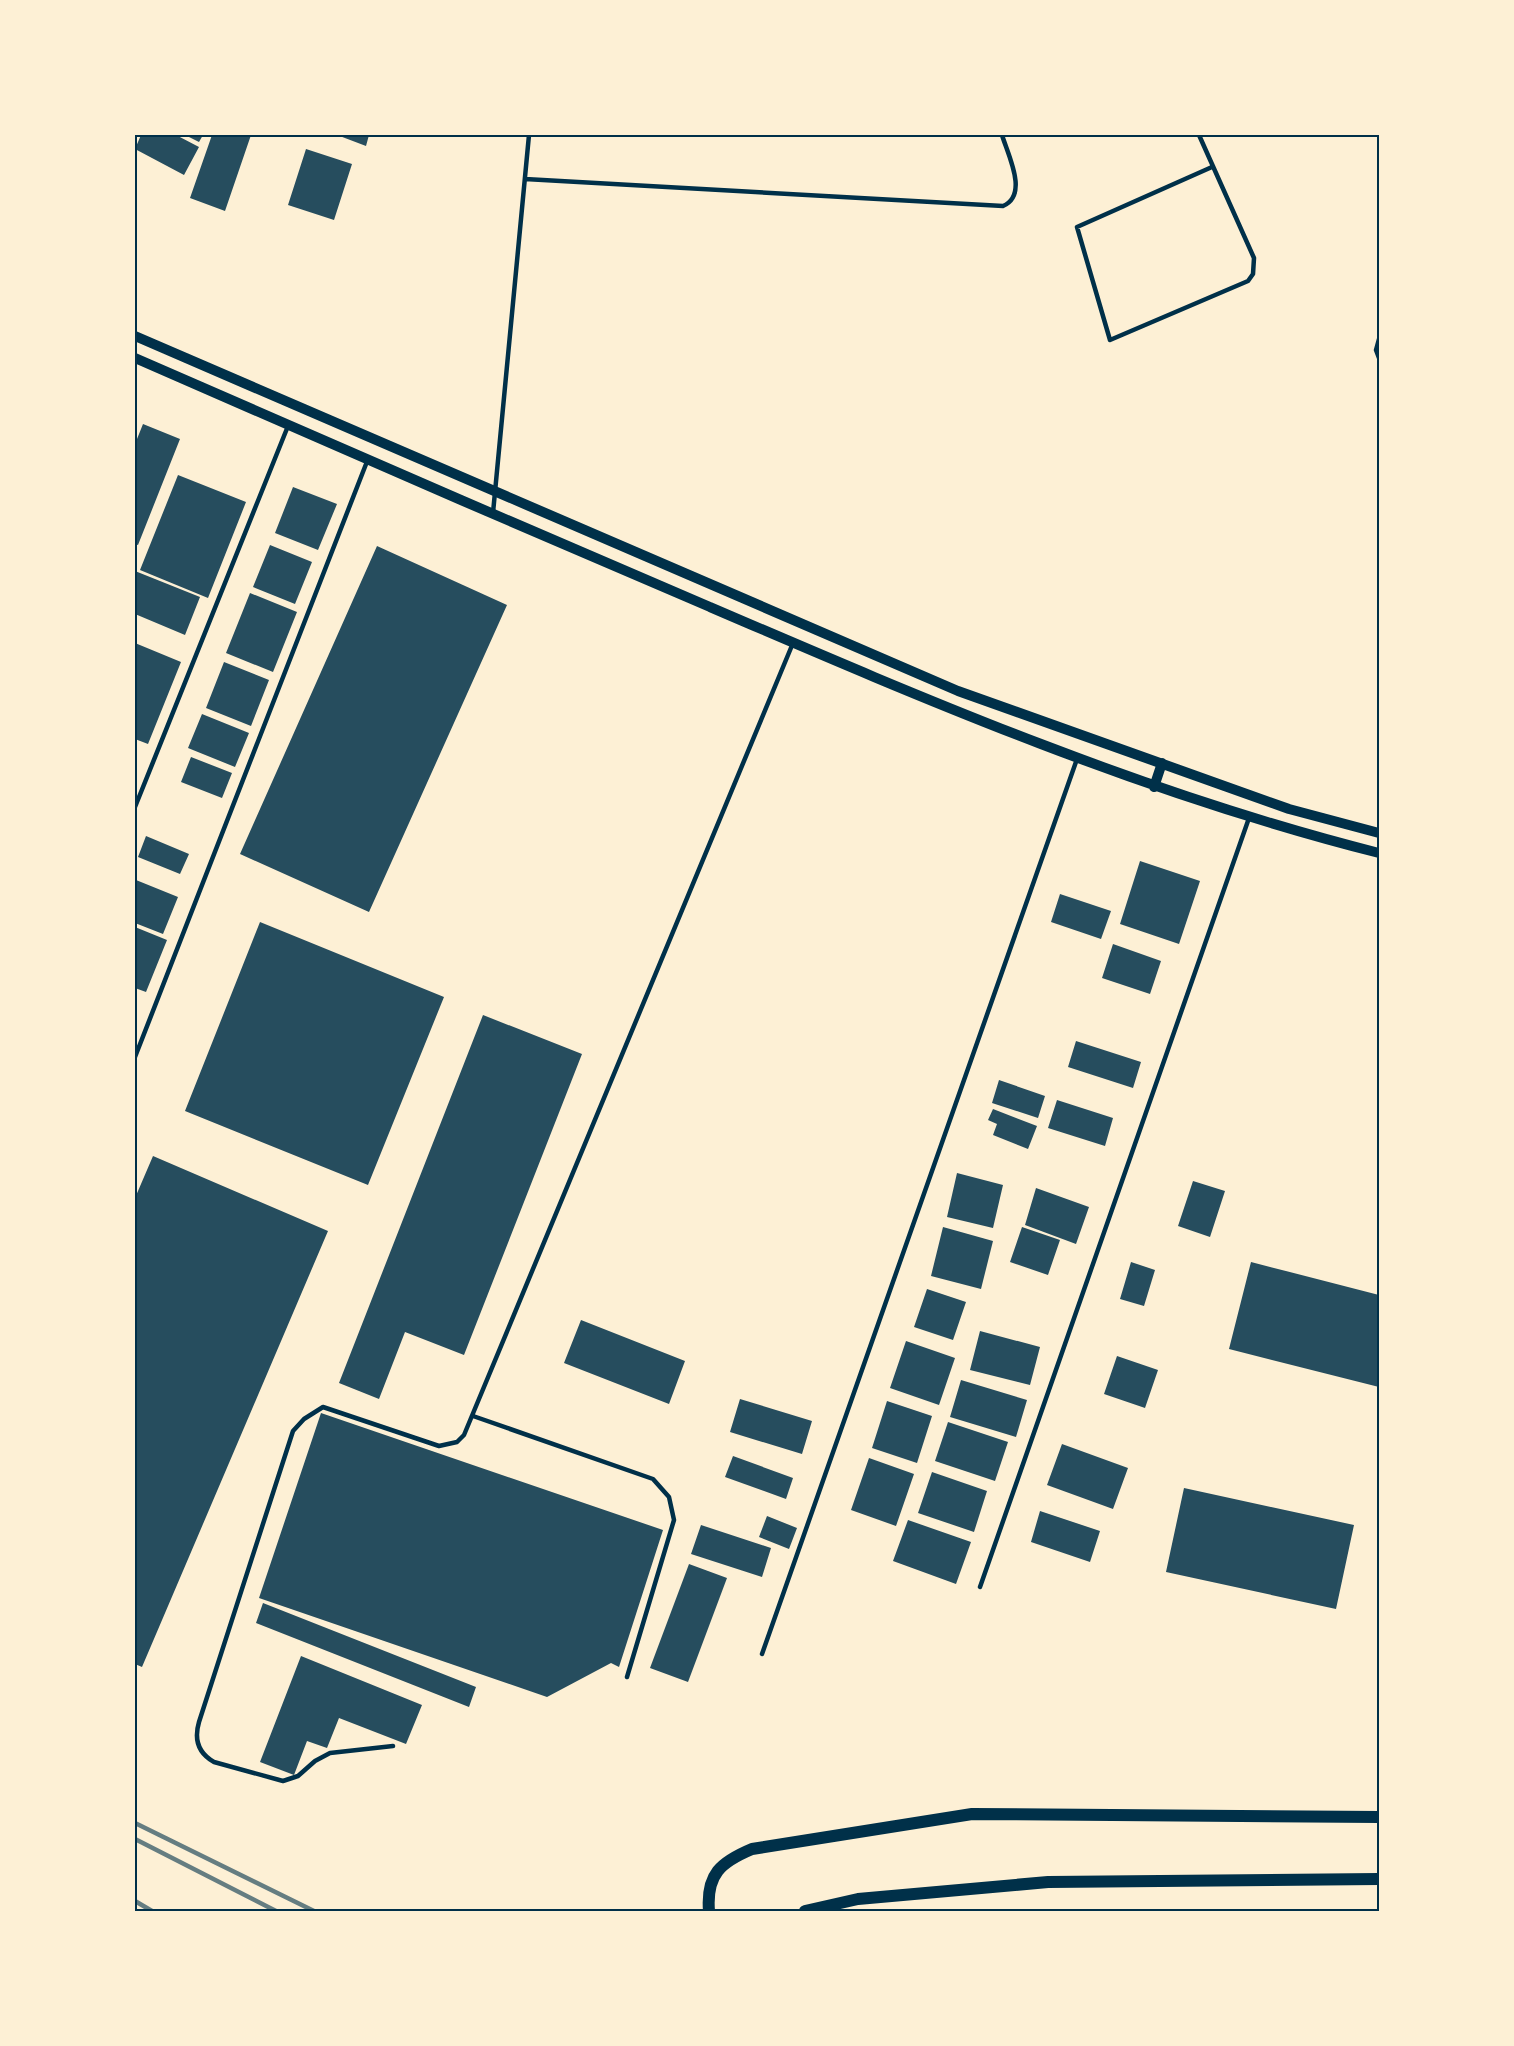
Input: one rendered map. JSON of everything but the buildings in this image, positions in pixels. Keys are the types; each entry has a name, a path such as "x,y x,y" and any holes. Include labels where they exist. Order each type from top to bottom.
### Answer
{"main road":[{"path":"709,1911 708,1894 713,1878 733,1857 752,1849 972,1814 1379,1818"},
{"path":"805,1911 858,1899 1048,1882 1379,1879"}],"street":[{"path":"135,336 958,691 1289,809 1379,833"},
{"path":"135,358 946,709 1154,787 1249,818 1379,853"},
{"path":"216,394 224,375"},
{"path":"1154,787 1162,763"}],"lane":[{"path":"493,513 529,135"},
{"path":"525,179 1003,206 1011,202 1016,194 1016,184 1002,135"},
{"path":"1199,135 1254,258 1253,274 1248,281 1110,340 1077,227 1212,167"},
{"path":"1379,339 1376,350 1379,358"},
{"path":"135,807 289,425"},
{"path":"135,1058 368,459"},
{"path":"393,1746 322,1755 290,1780 276,1781 205,1757 200,1750 196,1733 293,1431 304,1419 323,1407 439,1446 457,1442 464,1435 793,643"},
{"path":"762,1654 1077,759"},
{"path":"980,1587 1249,818"},
{"path":"473,1416 653,1479 669,1497 674,1520 627,1677"}],"railway":[{"path":"135,1823 314,1911"},
{"path":"135,1839 276,1911"},
{"path":"135,1901 152,1911"}]}
